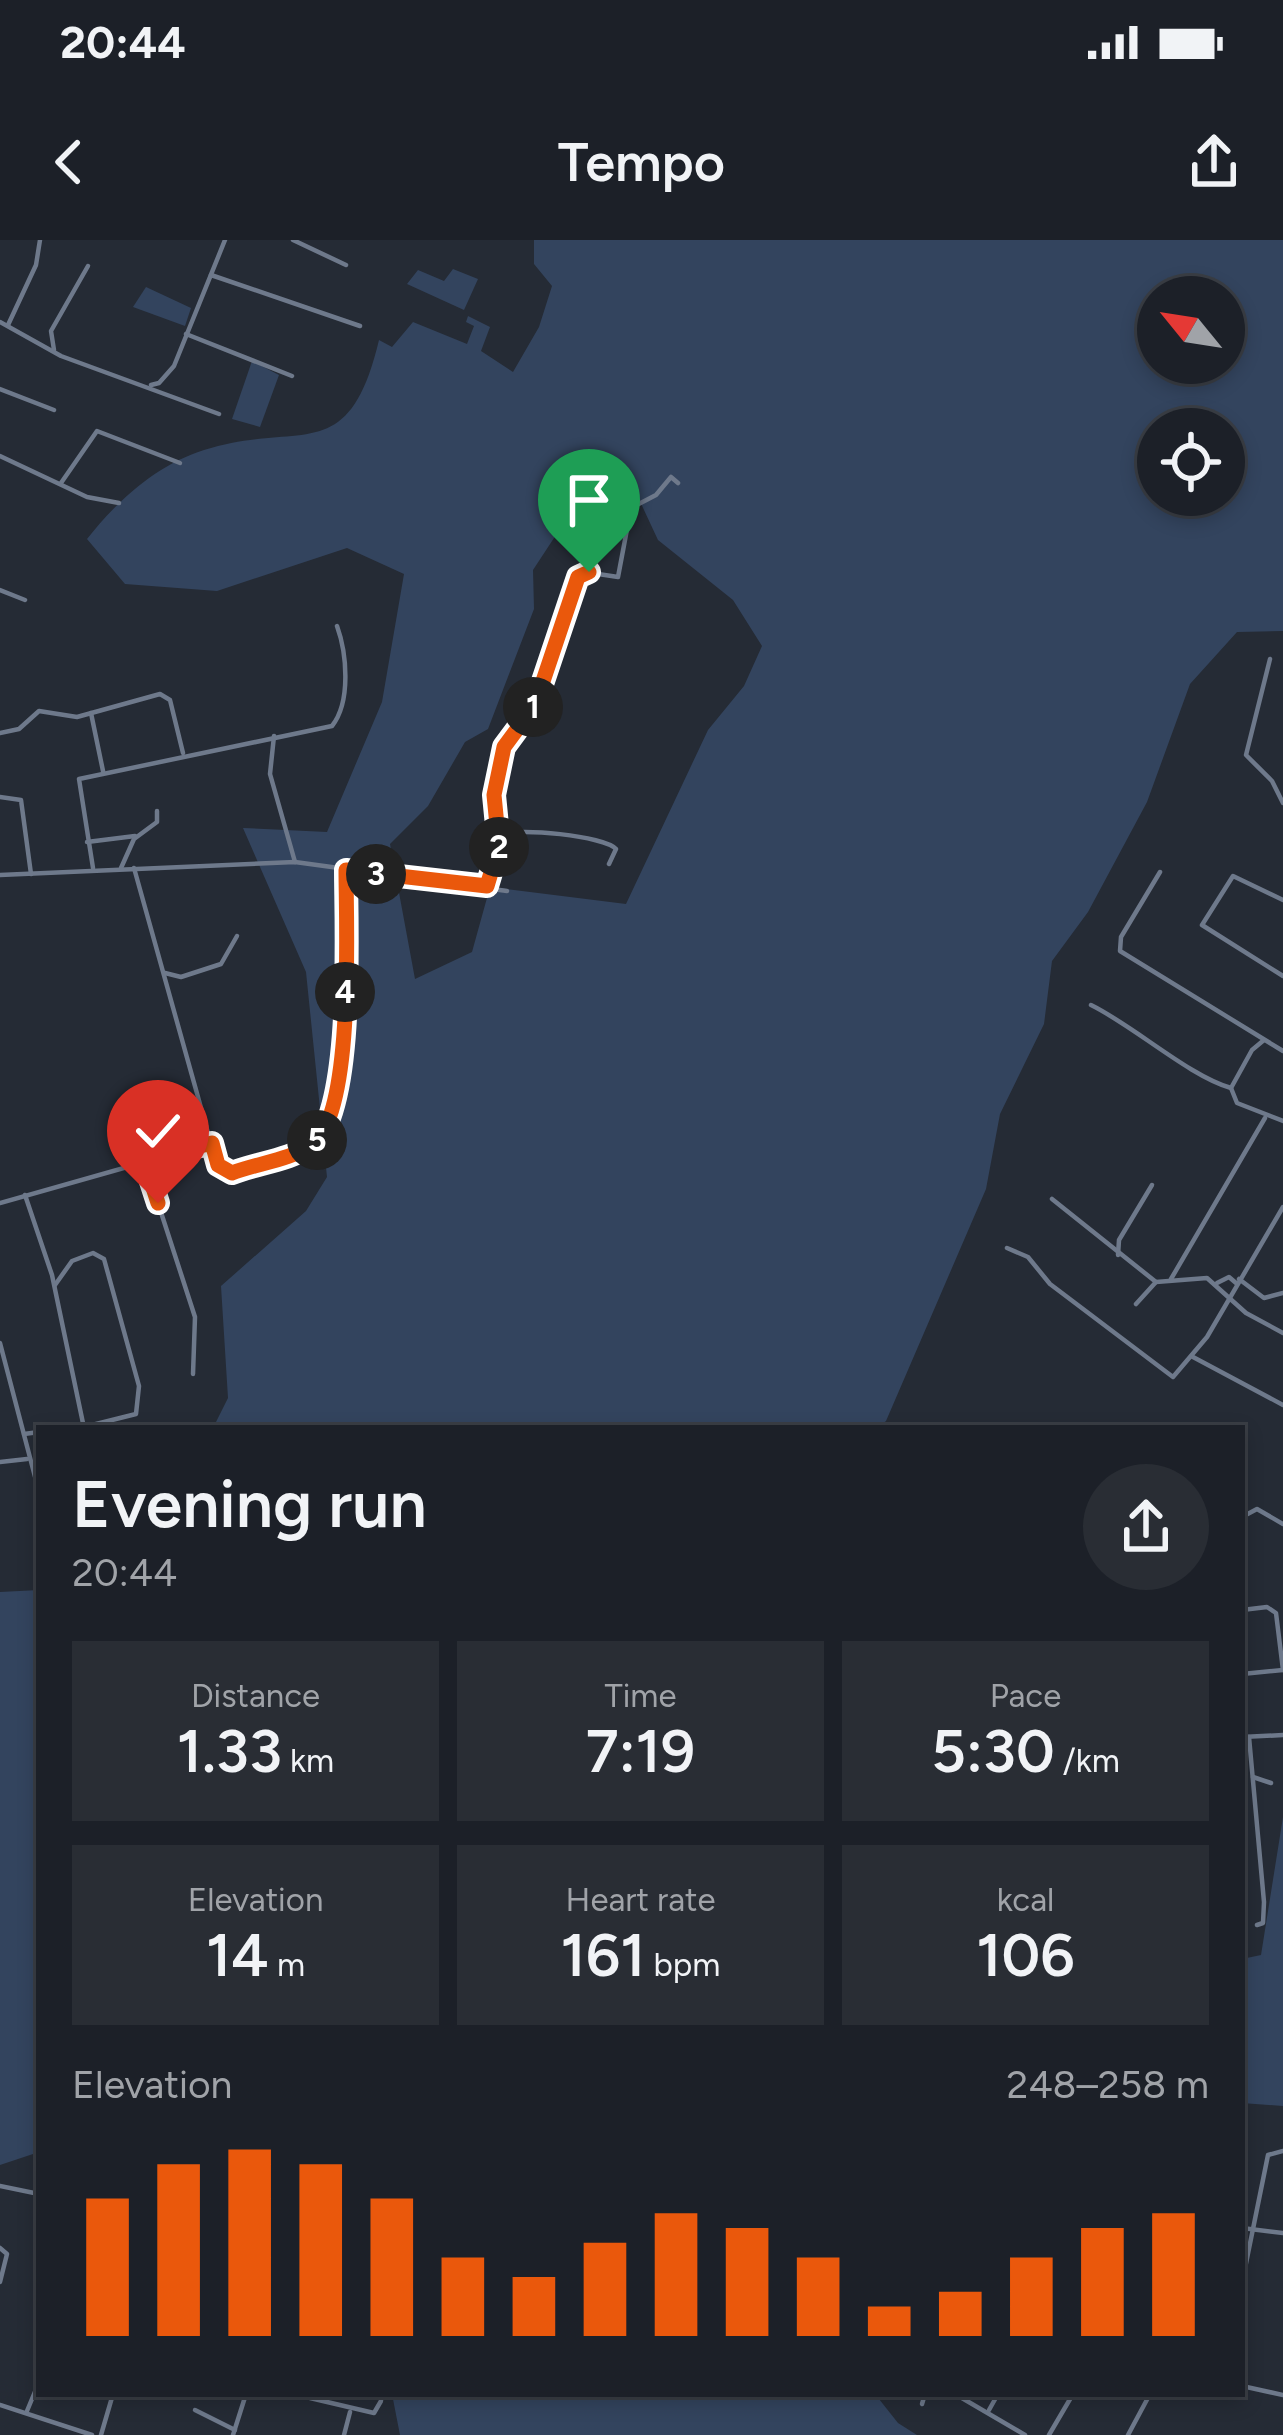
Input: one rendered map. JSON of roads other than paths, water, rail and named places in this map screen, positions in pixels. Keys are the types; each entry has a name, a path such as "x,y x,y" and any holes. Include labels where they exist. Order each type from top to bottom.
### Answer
{"street":[{"path":"40,240 35,265 4,323 54,350 219,414"},
{"path":"151,385 168,376 225,240"},
{"path":"293,240 346,266"},
{"path":"54,350 51,331 88,266"},
{"path":"211,275 360,326"},
{"path":"185,334 292,376"},
{"path":"0,389 53,410"},
{"path":"61,483 97,431 180,463"},
{"path":"0,456 94,500 119,503"},
{"path":"487,886 499,836 494,795 504,747 535,705 578,577 584,572 618,577 631,508 656,495 667,479 678,483"},
{"path":"0,590 25,600"},
{"path":"80,869 87,852 77,782 82,776 336,723 346,655 337,626"},
{"path":"1270,658 1246,755 1272,782 1283,802"},
{"path":"0,733 19,729 39,711 76,717 166,695 184,755"},
{"path":"1246,711 1255,718"},
{"path":"91,713 104,771"},
{"path":"274,736 270,774 295,862"},
{"path":"0,797 21,800 31,874"},
{"path":"121,868 141,835 157,822 157,811"},
{"path":"499,836 519,830 602,840 616,849 608,864"},
{"path":"87,842 141,835"},
{"path":"87,852 94,868"},
{"path":"0,875 295,862 507,891"},
{"path":"134,868 218,1165 232,1173 306,1148 319,1138 344,1060 346,870"},
{"path":"1160,872 1121,937 1120,951 1283,1051"},
{"path":"1283,899 1233,877 1202,925 1283,976"},
{"path":"165,973 181,977 221,964 237,936"},
{"path":"1091,1005 1173,1053 1210,1082 1231,1088"},
{"path":"1231,1088 1252,1050 1264,1040"},
{"path":"1231,1088 1237,1103 1264,1118 1283,1121"},
{"path":"1175,1277 1264,1118"},
{"path":"0,1203 212,1143"},
{"path":"144,1160 195,1317 193,1374"},
{"path":"1118,1255 1119,1240 1152,1185"},
{"path":"25,1195 55,1285 84,1425"},
{"path":"1052,1199 1156,1282"},
{"path":"1007,1248 1028,1257 1050,1284 1169,1376 1180,1374 1192,1357 1283,1207"},
{"path":"55,1285 72,1261 93,1253 104,1259 139,1386 136,1414 88,1425"},
{"path":"1216,1283 1232,1277 1264,1298 1283,1293"},
{"path":"1136,1304 1156,1282 1207,1278 1246,1313 1282,1331"},
{"path":"0,1343 28,1459 36,1474"},
{"path":"1192,1357 1283,1405"},
{"path":"23,1434 36,1432"},
{"path":"0,1462 28,1459"},
{"path":"1245,1515 1257,1509 1283,1524"},
{"path":"1245,1610 1267,1607 1276,1613 1283,1670 1245,1673"},
{"path":"1257,1925 1263,1923 1264,1902 1245,1737 1283,1735"},
{"path":"1253,1778 1271,1783"},
{"path":"1245,2268 1268,2156 1283,2151"},
{"path":"0,2186 36,2193"},
{"path":"1245,2228 1283,2233"},
{"path":"0,2248 7,2254 0,2282"},
{"path":"1245,2387 1283,2395"},
{"path":"27,2411 36,2389"},
{"path":"101,2435 112,2397"},
{"path":"195,2410 234,2433 245,2397"},
{"path":"314,2397 374,2413 381,2401"},
{"path":"922,2404 924,2397"},
{"path":"960,2397 1025,2435"},
{"path":"988,2413 996,2397"},
{"path":"1049,2435 1071,2397"},
{"path":"1131,2434 1149,2397"},
{"path":"0,2405 92,2435"},
{"path":"344,2435 351,2410"}]}
